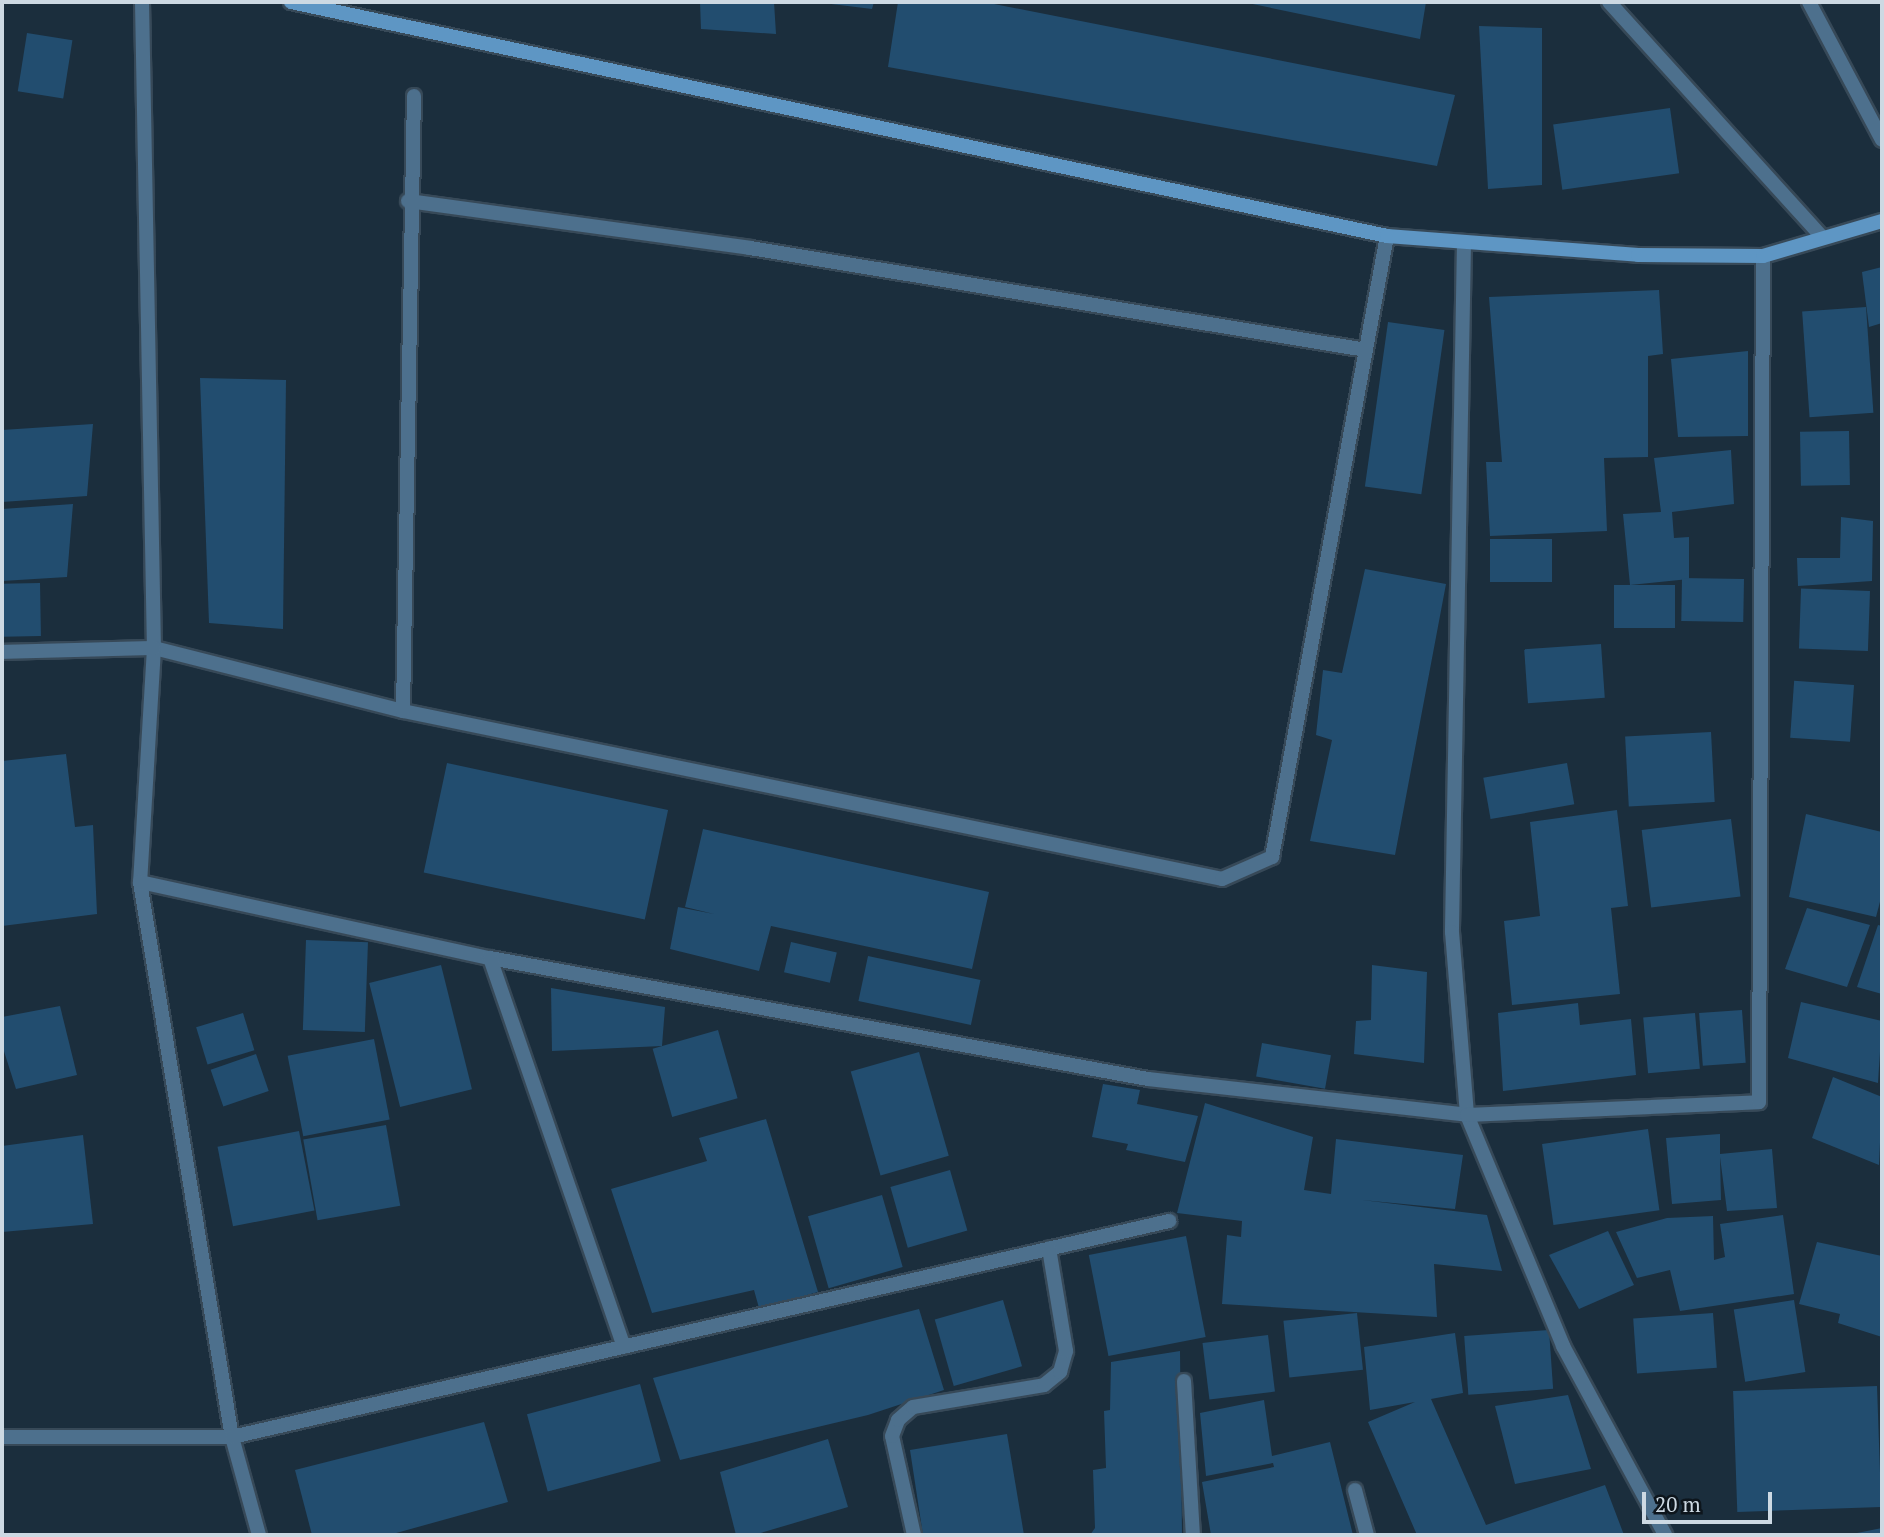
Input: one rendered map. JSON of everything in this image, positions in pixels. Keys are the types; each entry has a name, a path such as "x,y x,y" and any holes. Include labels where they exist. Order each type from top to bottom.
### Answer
{"street":[{"path":"142,2 154,648 140,882 232,1437 259,1535"},
{"path":"290,2 1388,236 1638,255 1763,256 1821,236 1882,222"},
{"path":"1609,2 1821,236"},
{"path":"1810,2 1882,140"},
{"path":"402,711 408,201 414,96"},
{"path":"408,201 750,248 1366,350"},
{"path":"2,652 154,648 402,711 1223,879 1272,857 1388,236"},
{"path":"1464,242 1452,932 1466,1115 1563,1346 1665,1535"},
{"path":"140,882 490,958 1148,1079 1466,1115 1759,1102 1763,256"},
{"path":"490,958 624,1347"},
{"path":"2,1437 232,1437 1169,1221"},
{"path":"914,1535 892,1436 898,1420 913,1408 1044,1385 1060,1372 1066,1351 1049,1248"},
{"path":"1184,1381 1193,1535"},
{"path":"1356,1490 1367,1535"}],"building":[{"path":"700,2 774,2 776,34 701,29"},
{"path":"815,2 874,2 872,9"},
{"path":"898,2 984,2 1455,95 1437,166 888,67"},
{"path":"1243,2 1426,2 1420,39"},
{"path":"1479,26 1542,28 1542,185 1488,189"},
{"path":"27,33 72,40 63,98 18,91"},
{"path":"1670,108 1679,173 1562,190 1553,124"},
{"path":"1882,267 1882,323 1869,327 1862,272"},
{"path":"1659,290 1663,354 1648,356 1648,457 1604,458 1607,531 1490,536 1486,462 1502,462 1489,297"},
{"path":"1866,307 1873,413 1810,417 1802,311"},
{"path":"1388,322 1444,330 1421,494 1365,486"},
{"path":"1748,351 1748,436 1678,437 1671,359"},
{"path":"200,378 286,380 283,629 209,623"},
{"path":"93,424 87,496 2,502 2,430"},
{"path":"1849,431 1850,485 1801,486 1800,432"},
{"path":"1731,450 1734,504 1672,512 1674,538 1689,537 1689,579 1630,585 1623,514 1661,512 1654,458"},
{"path":"73,504 67,577 2,581 2,509"},
{"path":"1841,517 1873,521 1872,581 1798,586 1797,558 1840,558"},
{"path":"1490,539 1552,539 1552,582 1490,582"},
{"path":"1365,569 1446,584 1395,855 1310,841 1332,740 1316,735 1323,670 1342,673"},
{"path":"1682,578 1744,579 1743,622 1681,621"},
{"path":"40,583 41,636 3,637 2,584"},
{"path":"1614,585 1675,585 1675,628 1614,628"},
{"path":"1801,589 1870,591 1868,651 1799,649"},
{"path":"1601,644 1605,698 1528,703 1524,649"},
{"path":"1794,681 1854,685 1850,742 1790,738"},
{"path":"1711,732 1715,802 1629,806 1625,737"},
{"path":"66,754 75,827 93,825 97,914 2,926 2,761"},
{"path":"447,763 668,810 645,920 424,873"},
{"path":"1567,763 1574,804 1491,819 1483,778"},
{"path":"1617,810 1628,906 1611,908 1620,994 1512,1005 1504,921 1540,916 1530,822"},
{"path":"1806,814 1882,832 1882,894 1876,917 1789,897"},
{"path":"1731,819 1741,896 1651,907 1642,830"},
{"path":"703,829 989,892 972,969 771,926 759,971 670,949 678,907 714,914 685,907"},
{"path":"1807,908 1870,925 1847,987 1785,969"},
{"path":"1878,925 1882,926 1882,994 1857,987"},
{"path":"306,940 368,942 365,1032 303,1030"},
{"path":"791,942 837,953 830,983 784,972"},
{"path":"868,956 980,980 971,1025 858,1001"},
{"path":"441,965 472,1089 400,1107 369,983"},
{"path":"1372,965 1427,972 1424,1063 1354,1054 1356,1021 1371,1020"},
{"path":"551,988 665,1007 662,1046 552,1051"},
{"path":"1801,1002 1882,1021 1878,1083 1788,1058"},
{"path":"1578,1003 1580,1025 1631,1019 1636,1075 1503,1091 1498,1013"},
{"path":"60,1006 77,1075 16,1089 2,1045 2,1017"},
{"path":"1742,1010 1746,1063 1703,1066 1699,1013"},
{"path":"243,1013 254,1050 208,1065 196,1027"},
{"path":"1695,1013 1700,1069 1648,1073 1643,1018"},
{"path":"718,1030 738,1098 672,1117 653,1049"},
{"path":"374,1039 390,1119 303,1136 288,1056"},
{"path":"1262,1043 1331,1055 1325,1089 1256,1076"},
{"path":"919,1052 949,1156 881,1175 851,1072"},
{"path":"256,1054 269,1091 223,1107 211,1070"},
{"path":"1833,1077 1882,1097 1879,1165 1812,1138"},
{"path":"1103,1084 1140,1090 1137,1104 1198,1116 1185,1162 1126,1150 1128,1144 1092,1137"},
{"path":"1205,1103 1313,1137 1304,1190 1331,1194 1336,1139 1463,1155 1455,1209 1362,1200 1487,1215 1502,1271 1434,1264 1437,1317 1222,1304 1227,1235 1241,1237 1242,1221 1177,1213"},
{"path":"766,1119 818,1292 759,1308 754,1290 652,1313 611,1189 707,1161 699,1138"},
{"path":"386,1125 400,1206 318,1220 303,1140"},
{"path":"1648,1129 1659,1210 1553,1225 1542,1144"},
{"path":"299,1131 314,1211 233,1226 218,1147"},
{"path":"1720,1134 1720,1154 1772,1149 1777,1208 1727,1211 1720,1157 1721,1200 1672,1204 1666,1138"},
{"path":"83,1135 93,1224 2,1232 2,1146"},
{"path":"950,1170 967,1231 908,1248 890,1187"},
{"path":"882,1195 903,1267 829,1288 808,1216"},
{"path":"1783,1215 1794,1294 1680,1311 1670,1270 1637,1278 1616,1232 1667,1218 1713,1216 1714,1260 1725,1257 1720,1224"},
{"path":"1608,1231 1634,1285 1579,1309 1549,1255"},
{"path":"1186,1236 1206,1337 1108,1356 1089,1255"},
{"path":"1817,1242 1882,1256 1882,1337 1838,1323 1840,1314 1799,1304"},
{"path":"1003,1300 1022,1366 954,1386 935,1320"},
{"path":"1794,1300 1805,1372 1745,1382 1734,1310"},
{"path":"919,1309 944,1390 868,1415 680,1460 653,1378"},
{"path":"1357,1313 1363,1370 1289,1377 1283,1321"},
{"path":"1713,1313 1717,1368 1637,1373 1633,1319"},
{"path":"1549,1330 1553,1389 1468,1395 1464,1336"},
{"path":"1455,1333 1463,1393 1431,1399 1486,1525 1605,1485 1624,1535 1417,1535 1368,1422 1415,1402 1370,1410 1364,1347"},
{"path":"1268,1335 1275,1392 1209,1400 1202,1343"},
{"path":"1180,1351 1182,1535 1090,1535 1095,1528 1093,1470 1106,1468 1104,1411 1110,1410 1111,1362"},
{"path":"640,1384 661,1461 548,1492 527,1414"},
{"path":"1877,1386 1881,1507 1737,1512 1733,1391"},
{"path":"1568,1395 1591,1469 1515,1484 1495,1406"},
{"path":"1264,1400 1272,1456 1330,1442 1353,1535 1211,1535 1202,1482 1274,1467 1273,1463 1206,1476 1200,1413"},
{"path":"484,1422 508,1502 389,1535 312,1535 295,1470"},
{"path":"1007,1434 1024,1535 923,1535 910,1450"},
{"path":"828,1439 848,1507 754,1535 736,1535 720,1472"},
{"path":"1882,1528 1882,1535 1852,1535 1852,1534"}]}
